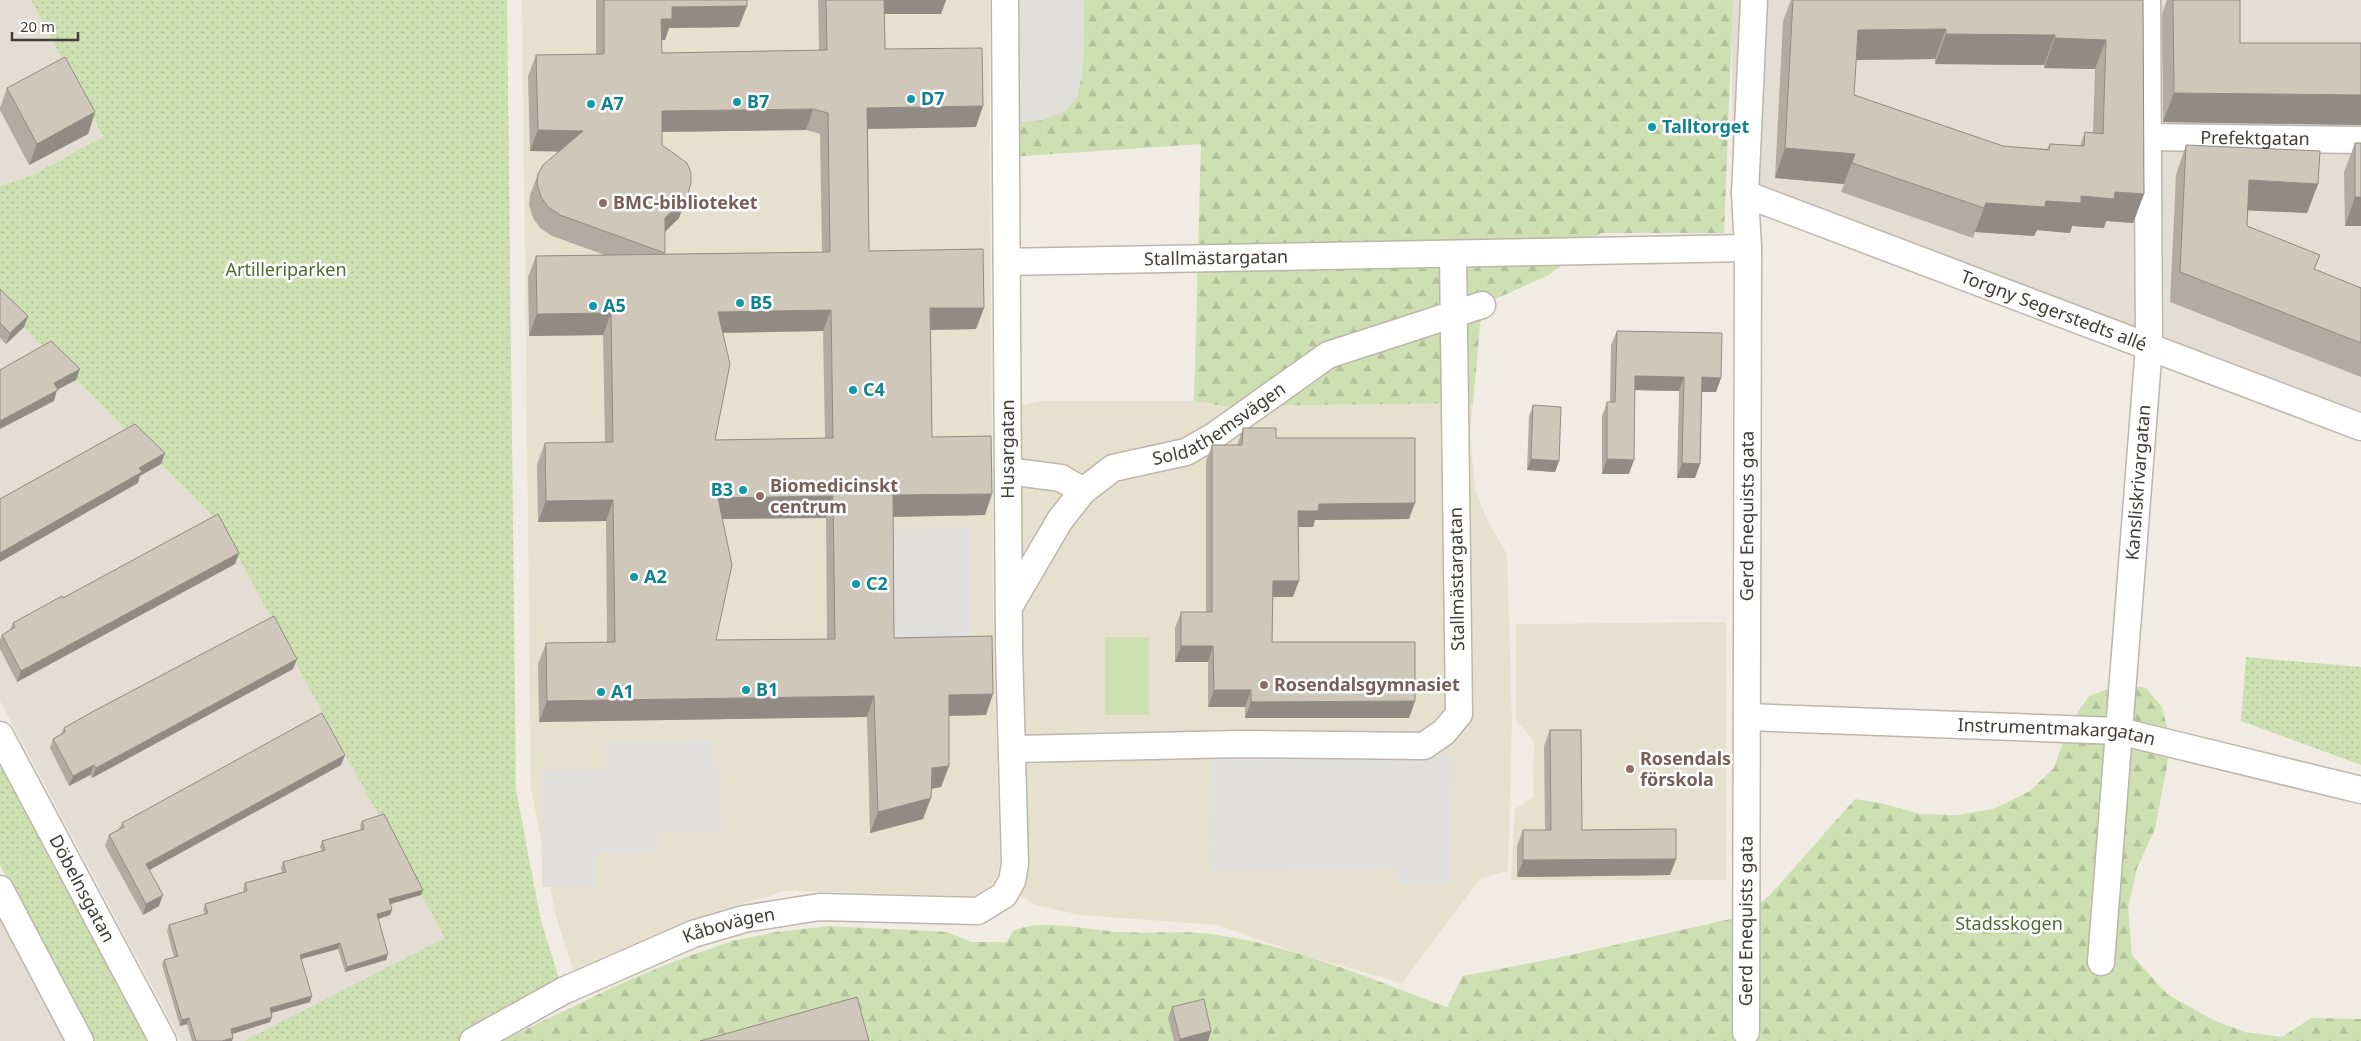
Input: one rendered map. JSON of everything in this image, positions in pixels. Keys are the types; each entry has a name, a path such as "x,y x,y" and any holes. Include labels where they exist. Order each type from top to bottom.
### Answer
{"street":[{"name":"Husargatan","path":"1004,895 1012,881 1015,864 1008,607 1005,0"},
{"name":"Gerd Enequists gata","path":"1746,1032 1748,248 1745,194 1754,0"},
{"name":"Kansliskrivargatan","path":"2101,962 2149,346 2147,0"},
{"name":"Prefektgatan","path":"2147,137 2361,140"},
{"name":"Torgny Segerstedts allé","path":"1745,194 2361,427"},
{"name":"Stallmästargatan","path":"1007,262 1748,248"},
{"name":"Stallmästargatan","path":"1013,749 1240,744 1424,746 1444,732 1459,714 1453,254"},
{"name":"Soldathemsvägen","path":"1008,607 1060,520 1083,491 1113,468 1186,452 1214,436 1328,355 1482,305"},
{"path":"1008,471 1061,478 1083,491"},
{"name":"Instrumentmakargatan","path":"1747,717 2119,731 2361,790"},
{"name":"Döbelnsgatan","path":"0,736 163,1041"},
{"path":"0,889 80,1041"},
{"name":"Kåbovägen","path":"474,1041 563,991 692,934 744,919 819,907 978,911 1004,895"}],"shaded area":[{"path":"0,0 31,0 103,138 33,175 0,186"},
{"name":"Biomedicinskt centrum","path":"522,0 989,0 993,607 1000,863 993,884 974,896 785,891 688,920 573,970 556,917 531,789"},
{"path":"1005,0 1084,0 1083,72 1077,97 1063,113 1042,120 1006,123"},
{"path":"1732,0 2361,0 2361,411 1732,185"},
{"path":"0,304 219,522 446,939 244,1041 181,1041 0,701"},
{"name":"Rosendalsgymnasiet","path":"1041,401 1194,401 1224,406 1473,403 1470,434 1475,489 1488,522 1507,554 1512,720 1508,871 1481,878 1402,983 1303,955 1218,925 1080,915 1035,905 1015,892 1014,407"},
{"path":"972,528 972,650 887,651 884,529"},
{"name":"Rosendals förskola","path":"1726,622 1726,880 1511,880 1515,809 1533,797 1534,742 1516,720 1516,624"},
{"path":"713,740 714,766 721,767 722,832 658,832 658,852 597,853 597,886 542,887 541,770 606,769 606,741"},
{"path":"1454,754 1452,883 1398,884 1396,868 1210,871 1211,756"},
{"path":"0,908 70,1041 0,1041"}],"green space":[{"name":"Artilleriparken","path":"31,0 507,0 516,790 541,921 563,991 473,1041 244,1041 445,938 219,522 0,304 0,186 33,175 103,137"},
{"path":"1084,0 1733,0 1724,233 1601,233 1549,275 1482,305 1473,403 1224,406 1194,401 1201,144 1007,157 1006,123 1042,120 1083,72"},
{"path":"1105,637 1149,637 1149,715 1105,715"},
{"path":"2246,657 2361,667 2361,765 2241,721"},
{"name":"Stadsskogen","path":"2121,684 2146,688 2162,707 2171,744 2155,829 2137,868 2128,908 2132,955 2167,994 2213,1020 2245,1032 2282,1037 2311,1018 2361,1019 2361,1041 501,1041 620,984 675,961 732,941 776,932 829,926 947,932 971,942 1007,942 1013,931 1036,925 1118,932 1217,935 1246,940 1305,955 1447,1007 1463,976 1557,958 1744,916 1770,895 1855,799 1880,803 1921,814 1957,815 1993,809 2030,791 2054,768 2069,725 2089,696"},
{"path":"0,757 153,1041 94,1041 0,865"}],"building":[{"path":"604,0 747,0 747,6 672,7 672,19 661,19 662,53 827,50 826,0 884,0 885,49 982,48 983,106 867,108 869,251 983,249 984,308 930,308 932,437 991,436 992,494 893,495 894,638 992,636 993,694 949,695 949,766 932,768 931,798 878,812 874,696 547,701 546,643 615,642 613,500 546,501 545,443 613,442 611,313 537,314 536,256 830,252 828,113 813,109 662,111 662,145 687,163 691,173 691,183 687,197 665,218 665,253 560,215 548,207 541,197 537,184 538,174 543,165 583,131 538,130 536,55 604,54","holes":["831,310 833,438 715,440 730,364 718,312","833,496 835,639 716,640 732,565 718,498"]},
{"path":"1793,0 2143,0 2144,194 2115,192 2114,199 2081,196 2081,203 2046,201 2045,207 1986,203 1984,208 1852,163 1855,154 1785,148","holes":["1946,29 1946,34 2055,35 2055,38 2106,40 2103,134 2085,132 2084,146 2050,144 2049,150 2003,146 1854,95 1858,30"]},
{"path":"2173,0 2240,0 2240,43 2361,43 2361,95 2174,93"},
{"path":"65,57 95,112 37,144 7,88"},
{"path":"2355,143 2361,143 2361,197 2355,197"},
{"path":"2186,145 2320,151 2318,184 2249,180 2247,226 2320,255 2314,269 2361,288 2361,343 2180,272"},
{"path":"0,289 28,316 10,333 0,323"},
{"path":"1617,331 1722,333 1721,378 1702,377 1700,464 1682,463 1684,377 1635,376 1634,460 1607,459 1607,402 1615,402"},
{"path":"51,341 80,369 54,383 58,390 0,421 0,370"},
{"path":"1533,405 1561,407 1559,461 1531,459"},
{"path":"135,424 165,453 139,468 142,472 0,553 0,499"},
{"name":"Rosendalsgymnasiet","path":"1243,428 1276,428 1276,438 1415,438 1415,503 1319,504 1318,511 1298,511 1299,581 1273,581 1272,642 1415,642 1415,701 1251,702 1251,690 1214,690 1213,646 1181,646 1181,612 1212,612 1212,445 1242,445"},
{"path":"218,514 239,553 21,671 2,635 15,627 13,623"},
{"path":"274,616 297,659 96,768 94,765 73,776 53,739 65,732 64,728"},
{"path":"322,713 345,755 146,864 163,895 146,904 109,835 124,827 122,823"},
{"path":"1550,730 1581,730 1582,830 1676,829 1676,859 1523,860 1523,830 1551,830"},
{"path":"384,814 423,890 389,899 392,910 377,914 388,954 347,967 340,943 300,955 312,996 270,1008 272,1017 231,1029 233,1038 222,1041 196,1041 189,1018 182,1020 164,960 178,956 169,925 208,913 205,904 247,891 245,883 286,872 283,862 325,850 322,841 364,829 362,821"},
{"path":"857,997 869,1041 700,1041"},
{"path":"1204,999 1211,1031 1180,1039 1172,1007"}],"place":[{"name":"D7","path":"911,99"},
{"name":"B7","path":"737,102"},
{"name":"A7","path":"591,104"},
{"name":"Talltorget","path":"1652,127"},
{"name":"BMC-biblioteket","path":"603,203"},
{"name":"B5","path":"740,303"},
{"name":"A5","path":"593,306"},
{"name":"C4","path":"853,390"},
{"name":"B3","path":"743,490"},
{"name":"Biomedicinskt centrum","path":"760,496"},
{"name":"A2","path":"634,577"},
{"name":"C2","path":"856,584"},
{"name":"Rosendalsgymnasiet","path":"1264,685"},
{"name":"B1","path":"746,690"},
{"name":"A1","path":"601,692"},
{"name":"Rosendals förskola","path":"1630,769"}]}
